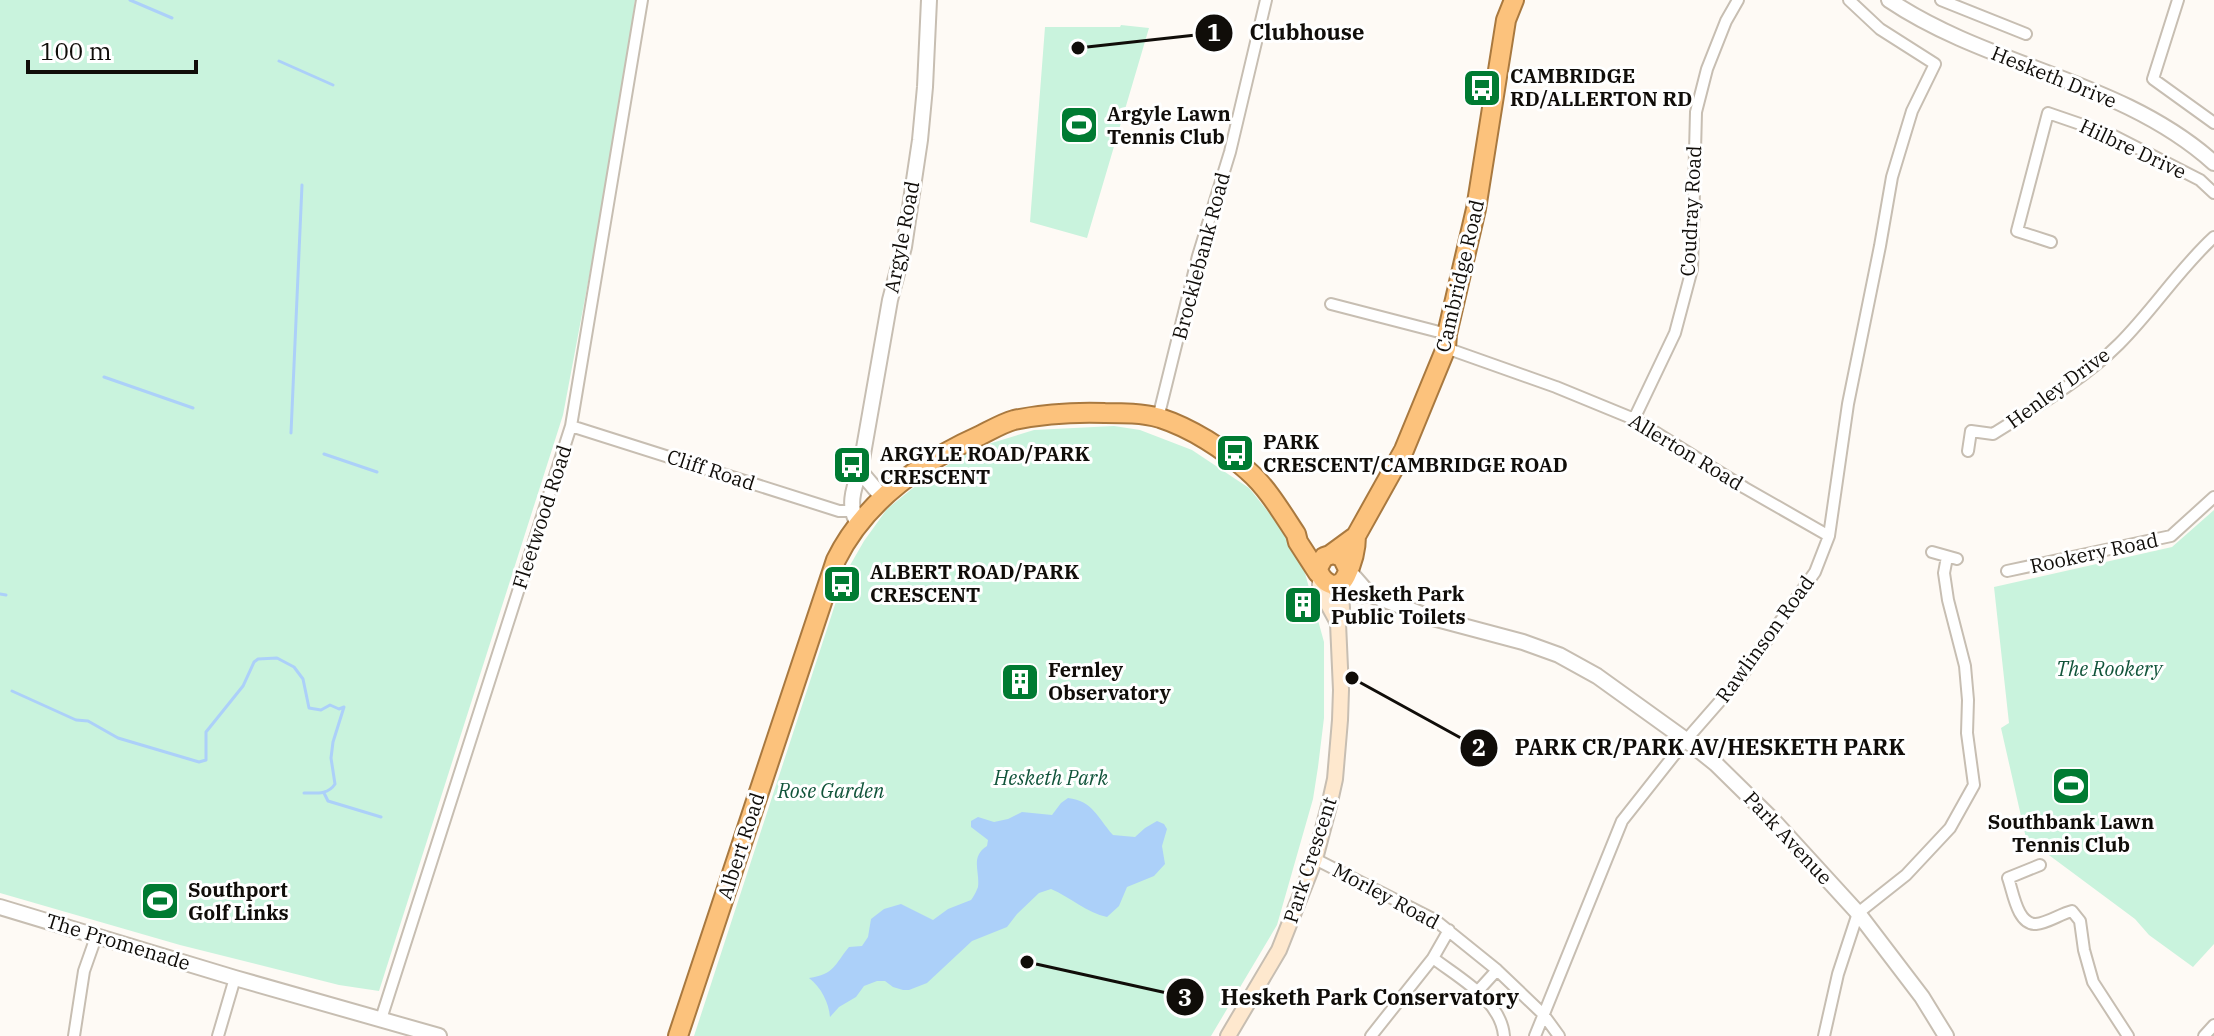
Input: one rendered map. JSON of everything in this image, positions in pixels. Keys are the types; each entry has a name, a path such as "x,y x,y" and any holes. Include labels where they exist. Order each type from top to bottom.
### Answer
{"highway":[{"name":"Cambridge Road","path":"1329,555 1356,536 1404,450 1447,341 1476,209 1506,20 1514,0"},
{"name":"Park Crescent","path":"856,518 920,468 1011,420 1053,415 1127,413 1158,418 1184,428 1250,472 1296,534 1319,575"},
{"name":"Albert Road","path":"678,1036 831,573 856,518"},
{"name":"Park Crescent","path":"1296,534 1304,536 1329,555"},
{"name":"Cambridge Road","path":"1344,576 1356,548 1356,536"},
{"path":"1329,555 1342,557 1344,576 1327,583 1319,575 1321,560 1329,555"}],"main road":[{"name":"Park Crescent","path":"1319,575 1320,590 1338,623"},
{"name":"Park Crescent","path":"1228,1036 1279,950 1315,859 1335,779 1341,690 1338,623 1344,576"}],"street":[{"name":"Fleetwood Road","path":"381,1019 571,426 642,0"},
{"name":"Argyle Road","path":"856,518 854,488 860,471 890,300 904,247 920,140 929,0"},
{"name":"Brocklebank Road","path":"1158,418 1198,256 1230,152 1266,0"},
{"name":"Coudray Road","path":"1634,419 1675,333 1692,269 1696,112 1707,69 1738,0"},
{"name":"Rawlinson Road","path":"1535,1036 1622,821 1741,677 1815,572 1829,536 1848,404 1892,177 1912,111 1935,64 1880,29 1849,0"},
{"name":"Hesketh Drive","path":"1889,0 1928,24 1968,43 2091,90 2145,116 2172,131 2214,163"},
{"path":"1941,0 2026,34"},
{"path":"2178,0 2153,79 2214,123"},
{"name":"Hilbre Drive","path":"2051,242 2017,231 2048,113 2112,135 2200,180 2214,193"},
{"name":"Henley Drive","path":"1968,451 1971,431 1993,434 2059,393 2119,344 2194,255 2214,237"},
{"name":"Allerton Road","path":"1331,304 1447,341 1634,419 1829,536"},
{"name":"Cliff Road","path":"571,426 856,518"},
{"path":"860,471 883,498"},
{"name":"Rookery Road","path":"2007,571 2171,536 2214,497"},
{"path":"1824,1036 1838,974 1858,913 1906,875 1950,828 1974,785 1967,733 1965,666 1944,573 1952,558 1932,552"},
{"name":"Park Avenue","path":"1344,576 1369,594 1429,617 1559,655 1597,676 1686,740 1716,764 1773,820 1858,913 1922,997 1946,1036"},
{"name":"Morley Road","path":"1315,859 1449,930 1543,1014 1559,1036"},
{"path":"2040,865 2008,878 2020,915 2028,923 2038,924 2072,911 2080,921 2093,982 2128,1036"},
{"name":"The Promenade","path":"0,907 439,1036"},
{"path":"1371,1036 1433,958 1449,930"},
{"path":"74,1036 84,971 96,937"},
{"path":"1433,958 1477,992 1503,1025 1504,1036"},
{"path":"1477,992 1497,970"},
{"path":"218,1036 235,978"},
{"path":"2204,1036 2214,1025"}],"green space":[{"path":"0,0 635,0 622,102 563,415 379,991 339,985 180,945 0,893"},
{"name":"Argyle Lawn Tennis Club","path":"1121,25 1149,28 1087,238 1030,222 1045,27"},
{"name":"Hesketh Park","path":"1114,426 1140,430 1192,450 1249,488 1282,529 1303,566 1324,642 1324,718 1313,799 1277,925 1211,1036 694,1036 845,574 864,541 887,509 972,449 1034,430"},
{"name":"The Rookery","path":"2214,510 2214,944 2193,967 2149,935 2135,919 2026,838 2001,728 2009,723 1994,587 2172,547"}],"water":[{"path":"1068,798 1089,806 1113,835 1135,837 1157,821 1164,824 1167,829 1162,846 1165,864 1154,876 1127,887 1119,906 1107,917 1051,889 1039,893 1007,927 972,941 927,983 903,990 885,981 877,981 864,986 856,997 839,1007 830,1017 824,996 809,978 829,971 849,947 862,946 868,937 871,919 884,909 901,904 933,920 948,909 972,899 978,887 977,860 988,840 971,827 971,821 978,817 994,822 1022,812 1052,815"}],"waterway":[{"path":"130,0 172,18"},
{"path":"279,61 333,85"},
{"path":"291,433 302,185"},
{"path":"104,377 193,408"},
{"path":"324,454 377,472"},
{"path":"0,594 6,595"},
{"path":"12,691 76,720 88,721 118,738 199,762 206,760 206,732 243,686 254,662 277,658 294,667 303,679 309,708 344,707 331,758 335,784 325,792 304,793"},
{"path":"324,793 328,801 381,817"}],"place":[{"name":"Clubhouse","path":"1078,48"},
{"name":"CAMBRIDGE RD/ALLERTON RD","path":"1482,88"},
{"name":"Argyle Lawn Tennis Club","path":"1079,125"},
{"name":"PARK CRESCENT/CAMBRIDGE ROAD","path":"1235,453"},
{"name":"ARGYLE ROAD/PARK CRESCENT","path":"852,465"},
{"name":"ALBERT ROAD/PARK CRESCENT","path":"842,584"},
{"name":"Hesketh Park Public Toilets","path":"1303,605"},
{"name":"PARK CR/PARK AV/HESKETH PARK","path":"1352,678"},
{"name":"Fernley Observatory","path":"1020,682"},
{"name":"Southbank Lawn Tennis Club","path":"2071,786"},
{"name":"Southport Golf Links","path":"160,901"},
{"name":"Hesketh Park Conservatory","path":"1027,962"}],"park label":[{"name":"Rose Garden","path":"831,791"}]}
